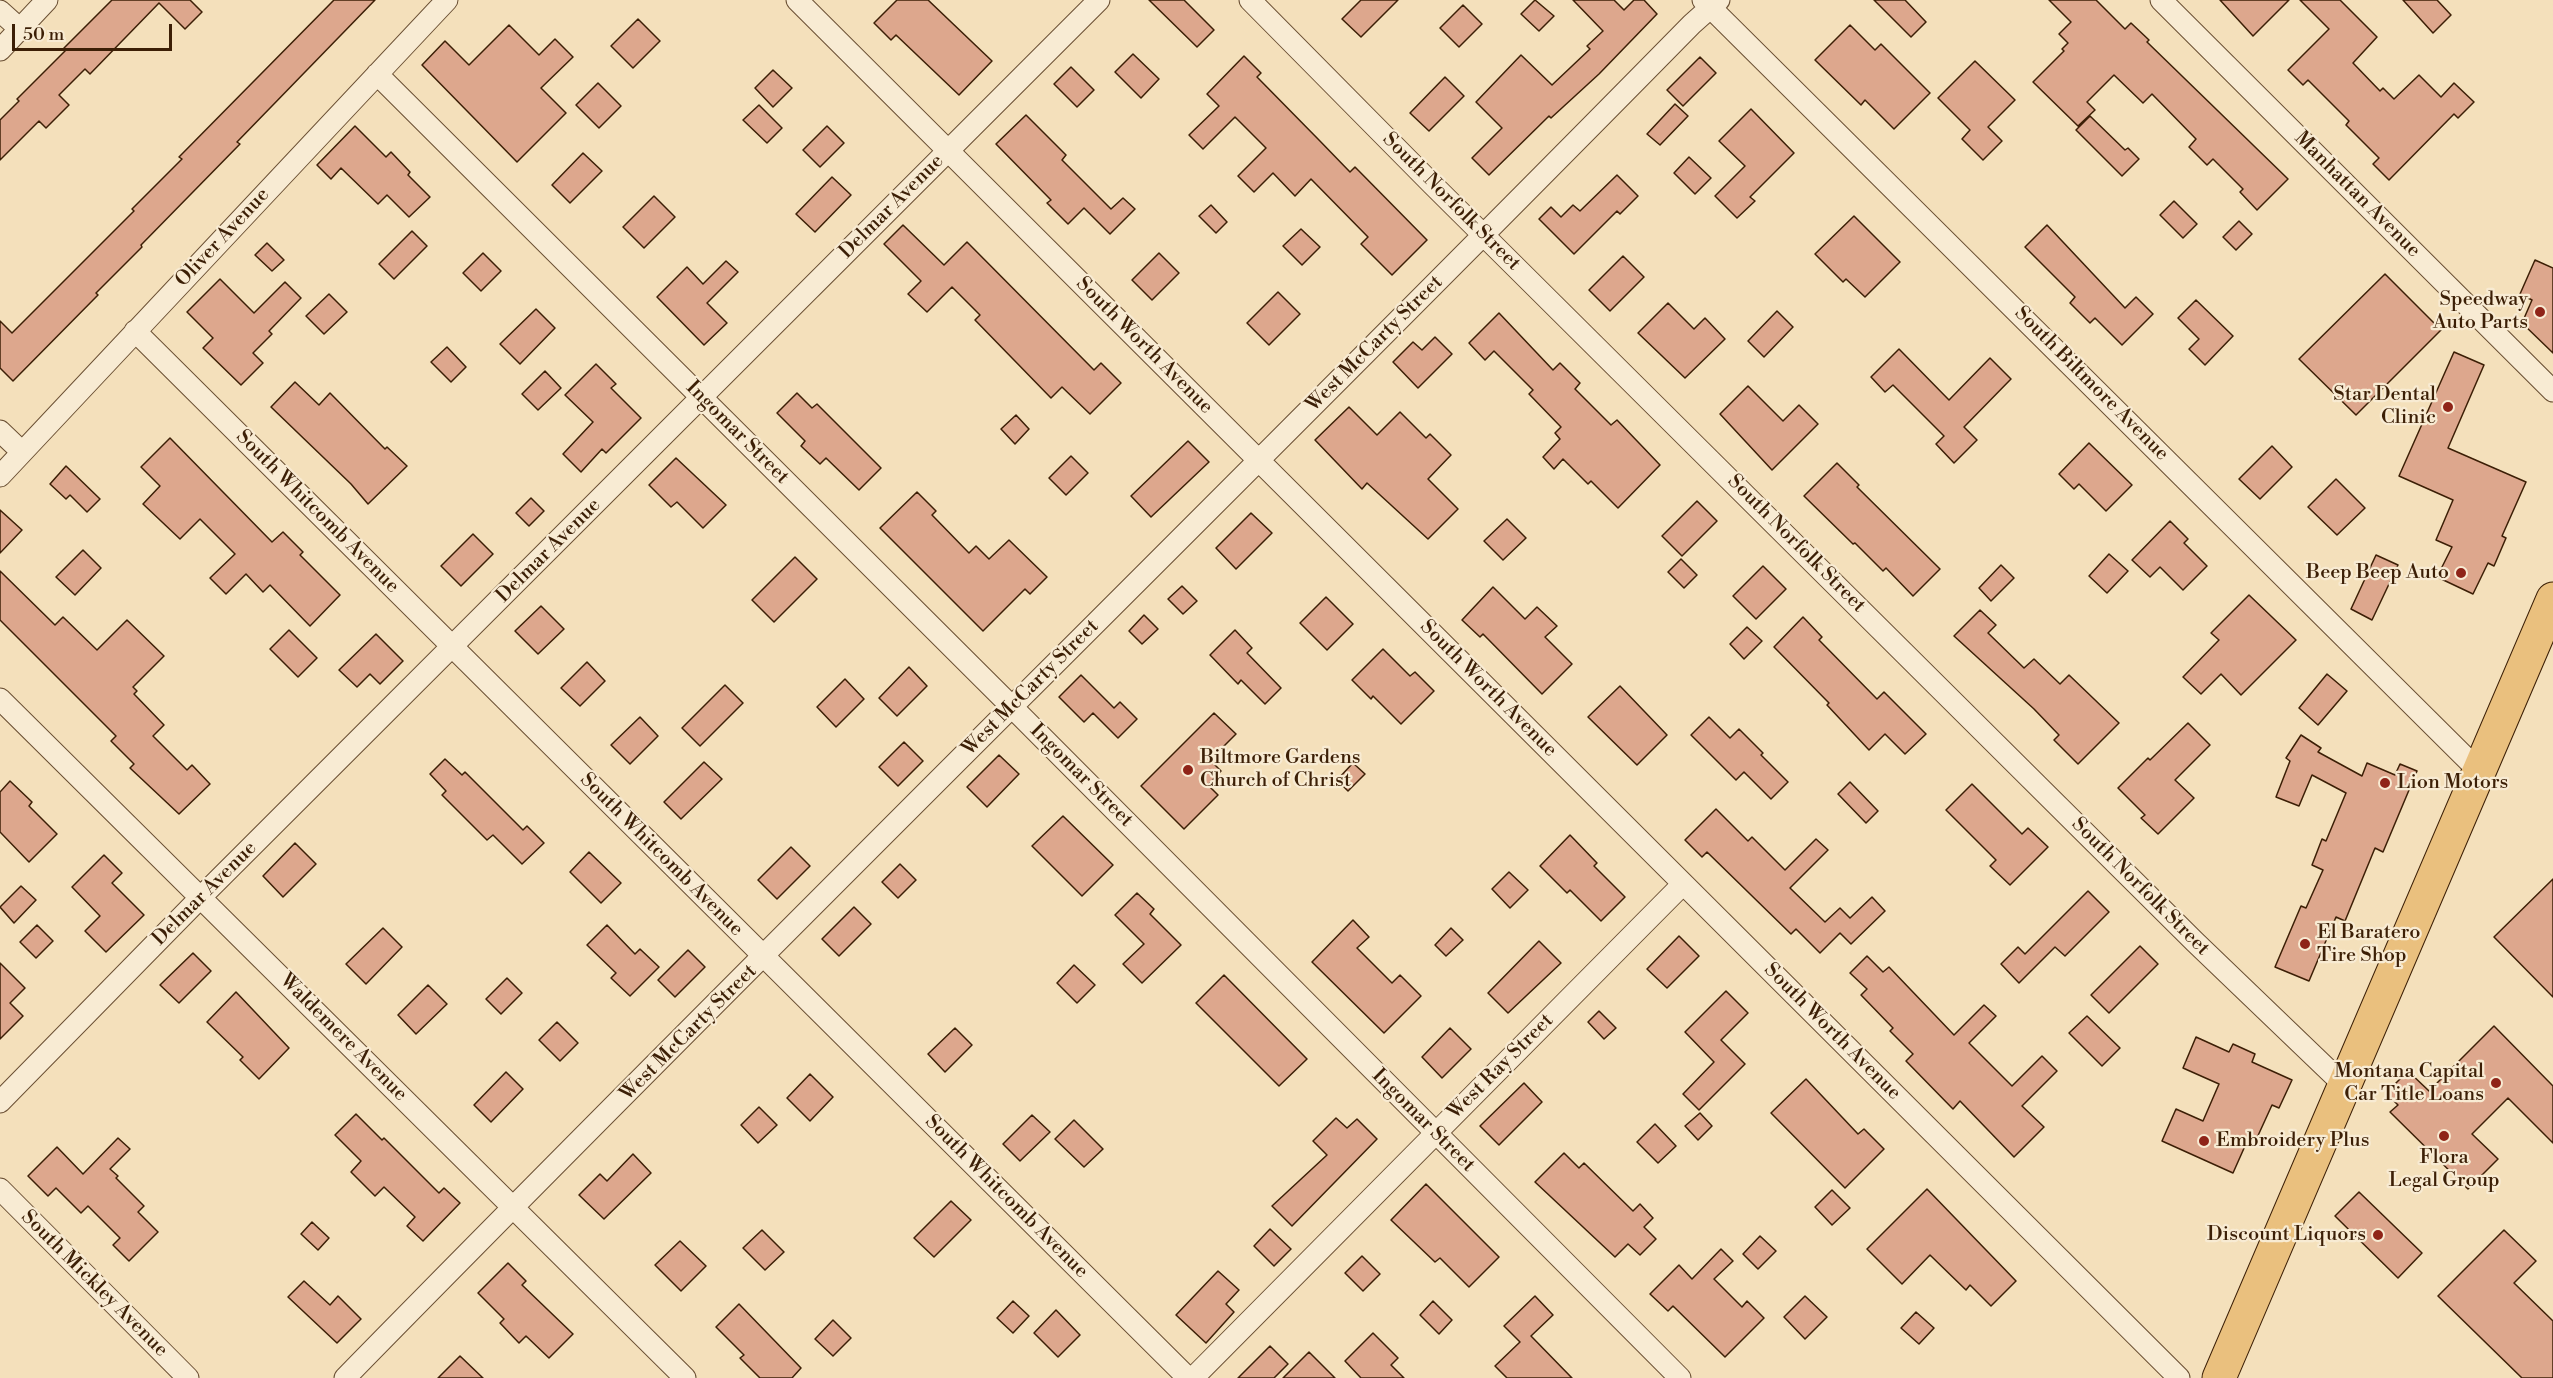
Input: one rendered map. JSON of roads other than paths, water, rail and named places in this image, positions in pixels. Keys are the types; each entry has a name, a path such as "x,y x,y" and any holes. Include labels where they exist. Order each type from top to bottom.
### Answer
{"main road":[{"path":"2219,1378 2553,599"}],"street":[{"path":"0,50 47,0"},
{"name":"Oliver Avenue","path":"0,476 447,0"},
{"name":"South Worth Avenue","path":"797,0 2179,1378"},
{"name":"Delmar Avenue","path":"0,1102 201,897 1098,0"},
{"name":"South Norfolk Street","path":"1250,0 1484,236 2195,942 2345,1086"},
{"name":"Manhattan Avenue","path":"2161,0 2553,391"},
{"name":"West McCarty Street","path":"345,1378 1258,460 1484,236 1711,3"},
{"name":"South Biltmore Avenue","path":"1711,3 2478,770"},
{"path":"0,11 20,29"},
{"name":"Ingomar Street","path":"376,74 1012,707 1680,1378"},
{"name":"South Whitcomb Avenue","path":"135,331 1188,1378"},
{"path":"0,431 22,452"},
{"name":"Waldemere Avenue","path":"0,699 685,1378"},
{"name":"West Ray Street","path":"1193,1378 1683,884"},
{"name":"South Mickley Avenue","path":"0,1189 188,1378"}],"place":[{"name":"Speedway Auto Parts","path":"2540,312"},
{"name":"Star Dental Clinic","path":"2448,407"},
{"name":"Beep Beep Auto","path":"2461,573"},
{"name":"Biltmore Gardens Church of Christ","path":"1188,770"},
{"name":"Lion Motors","path":"2385,783"},
{"name":"El Baratero Tire Shop","path":"2305,944"},
{"name":"Montana Capital Car Title Loans","path":"2496,1083"},
{"name":"Flora Legal Group","path":"2444,1136"},
{"name":"Embroidery Plus","path":"2204,1141"},
{"name":"Discount Liquors","path":"2378,1235"}]}
